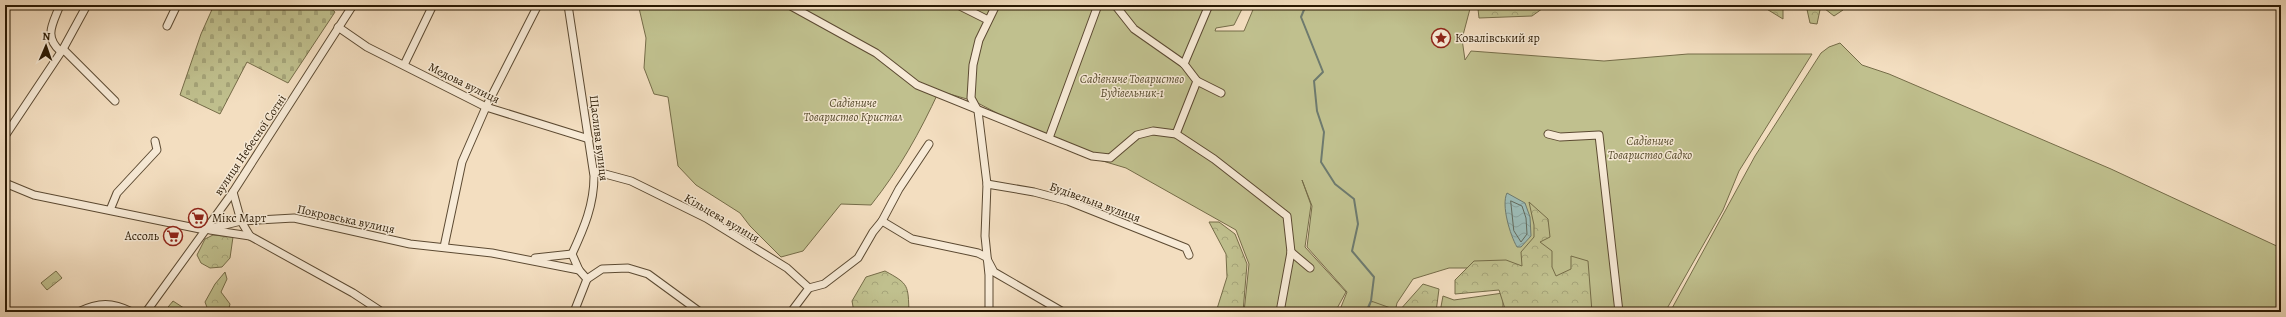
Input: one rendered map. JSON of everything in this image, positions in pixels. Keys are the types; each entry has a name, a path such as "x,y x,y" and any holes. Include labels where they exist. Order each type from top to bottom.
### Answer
{"street":[{"path":"60,5 50,27 51,40 115,101"},
{"path":"5,136 62,51 87,5"},
{"path":"167,26 178,5"},
{"name":"вулиця Небесної Сотні","path":"146,312 233,192 353,5"},
{"path":"404,65 433,5"},
{"path":"444,247 462,162 486,107 538,5"},
{"name":"Щаслива вулиця","path":"568,5 594,171 594,195 588,218 572,254"},
{"path":"789,5 876,53 917,86 1018,128 1049,138 1092,156 1110,158 1137,135 1153,131 1176,134 1214,159 1287,216 1291,252 1280,312"},
{"path":"958,5 988,20"},
{"path":"989,312 985,236 987,184 978,111 971,98 973,65 979,40 996,5"},
{"path":"1049,138 1098,5"},
{"path":"1115,5 1134,29 1184,64 1197,81 1221,93"},
{"path":"1184,64 1209,5"},
{"name":"Медова вулиця","path":"338,27 367,47 486,107 589,139"},
{"path":"1176,134 1197,81"},
{"path":"1548,134 1560,137 1599,135 1619,312"},
{"path":"110,210 117,193 157,150 155,141"},
{"path":"791,312 809,288 824,284 858,258 872,232 882,221 899,189 929,144"},
{"name":"Кільцева вулиця","path":"594,171 630,182 706,218 787,268 809,288"},
{"name":"Покровська вулиця","path":"5,183 34,195 205,230 241,221 294,218 410,244 444,247 528,259 579,270"},
{"name":"Будівельна вулиця","path":"987,184 1034,192 1068,201 1186,248 1189,255"},
{"path":"233,192 241,221 250,236"},
{"path":"882,221 912,239 972,251 986,257 994,272 1063,312"},
{"path":"205,230 250,236 353,293 382,312"},
{"path":"1291,252 1310,268"},
{"path":"528,259 572,254 579,270 587,279"},
{"path":"574,312 587,279 602,269 628,268 648,274 700,312"},
{"path":"78,312 104,304 114,304 132,312"}],"green space":[{"path":"214,5 327,5 335,12 288,83 247,62 220,114 180,95 201,34"},
{"path":"635,5 1244,5 1234,25 1216,28 1215,31 1244,31 1255,5 1471,5 1462,39 1465,60 1471,51 1604,61 1688,54 1812,54 1739,171 1723,210 1665,312 1581,312 1508,268 1449,268 1413,279 1397,303 1395,312 1339,312 1347,292 1307,247 1312,206 1302,180 1311,205 1305,247 1346,292 1335,312 1244,312 1249,264 1236,230 1126,168 1096,159 1012,121 974,101 939,91 908,150 891,178 871,205 841,204 803,251 781,257 750,226 740,213 696,185 678,166 668,97 654,94 644,68 646,38 639,8"},
{"path":"1493,5 1610,5 1599,8 1546,6 1532,16 1479,18 1478,9"},
{"path":"1765,5 1783,5 1783,19 1765,8"},
{"path":"1806,5 1821,5 1817,24 1810,23"},
{"path":"1820,5 1843,5 1843,10 1834,16"},
{"path":"1840,43 1862,65 1889,74 2111,169 2281,248 2281,312 1670,312 1755,156 1821,53 1829,47"},
{"path":"1529,202 1548,219 1550,237 1540,242 1552,251 1552,267 1556,276 1571,269 1571,256 1588,261 1592,312 1506,312 1499,290 1455,294 1455,280 1474,261 1506,260 1522,266 1521,252 1534,237 1534,225"},
{"path":"1209,222 1219,222 1235,234 1247,264 1243,312 1216,312 1227,277 1226,254"},
{"path":"213,235 233,237 230,258 222,267 210,268 201,263 197,255 205,239"},
{"path":"56,271 62,278 47,290 41,283"},
{"path":"885,271 899,279 906,286 909,312 854,312 852,301 866,277"},
{"path":"225,272 227,279 221,292 230,304 228,312 205,312 208,310 205,302 215,284"},
{"path":"1423,284 1439,289 1436,312 1368,312 1371,301 1399,311"},
{"path":"1503,293 1503,308 1538,307 1560,312 1440,312 1443,296 1454,300"},
{"path":"173,301 190,312 164,312"}],"water":[{"path":"1507,193 1525,203 1530,217 1531,236 1521,247 1517,247 1507,220 1505,198"}],"waterway":[{"path":"1306,5 1301,17 1323,72 1314,81 1317,111 1324,132 1321,162 1335,184 1354,199 1358,224 1352,251 1374,277 1371,301 1366,312"}],"place":[{"name":"Ковалівський яр","path":"1441,38"},
{"name":"Мікс Март","path":"198,218"},
{"name":"Ассоль","path":"173,236"}],"park label":[{"name":"Садівниче Товариство Будівельник-1","path":"1132,86"},
{"name":"Садівниче Товариство Кристал","path":"853,110"},
{"name":"Садівниче Товариство Садко","path":"1650,148"}]}
